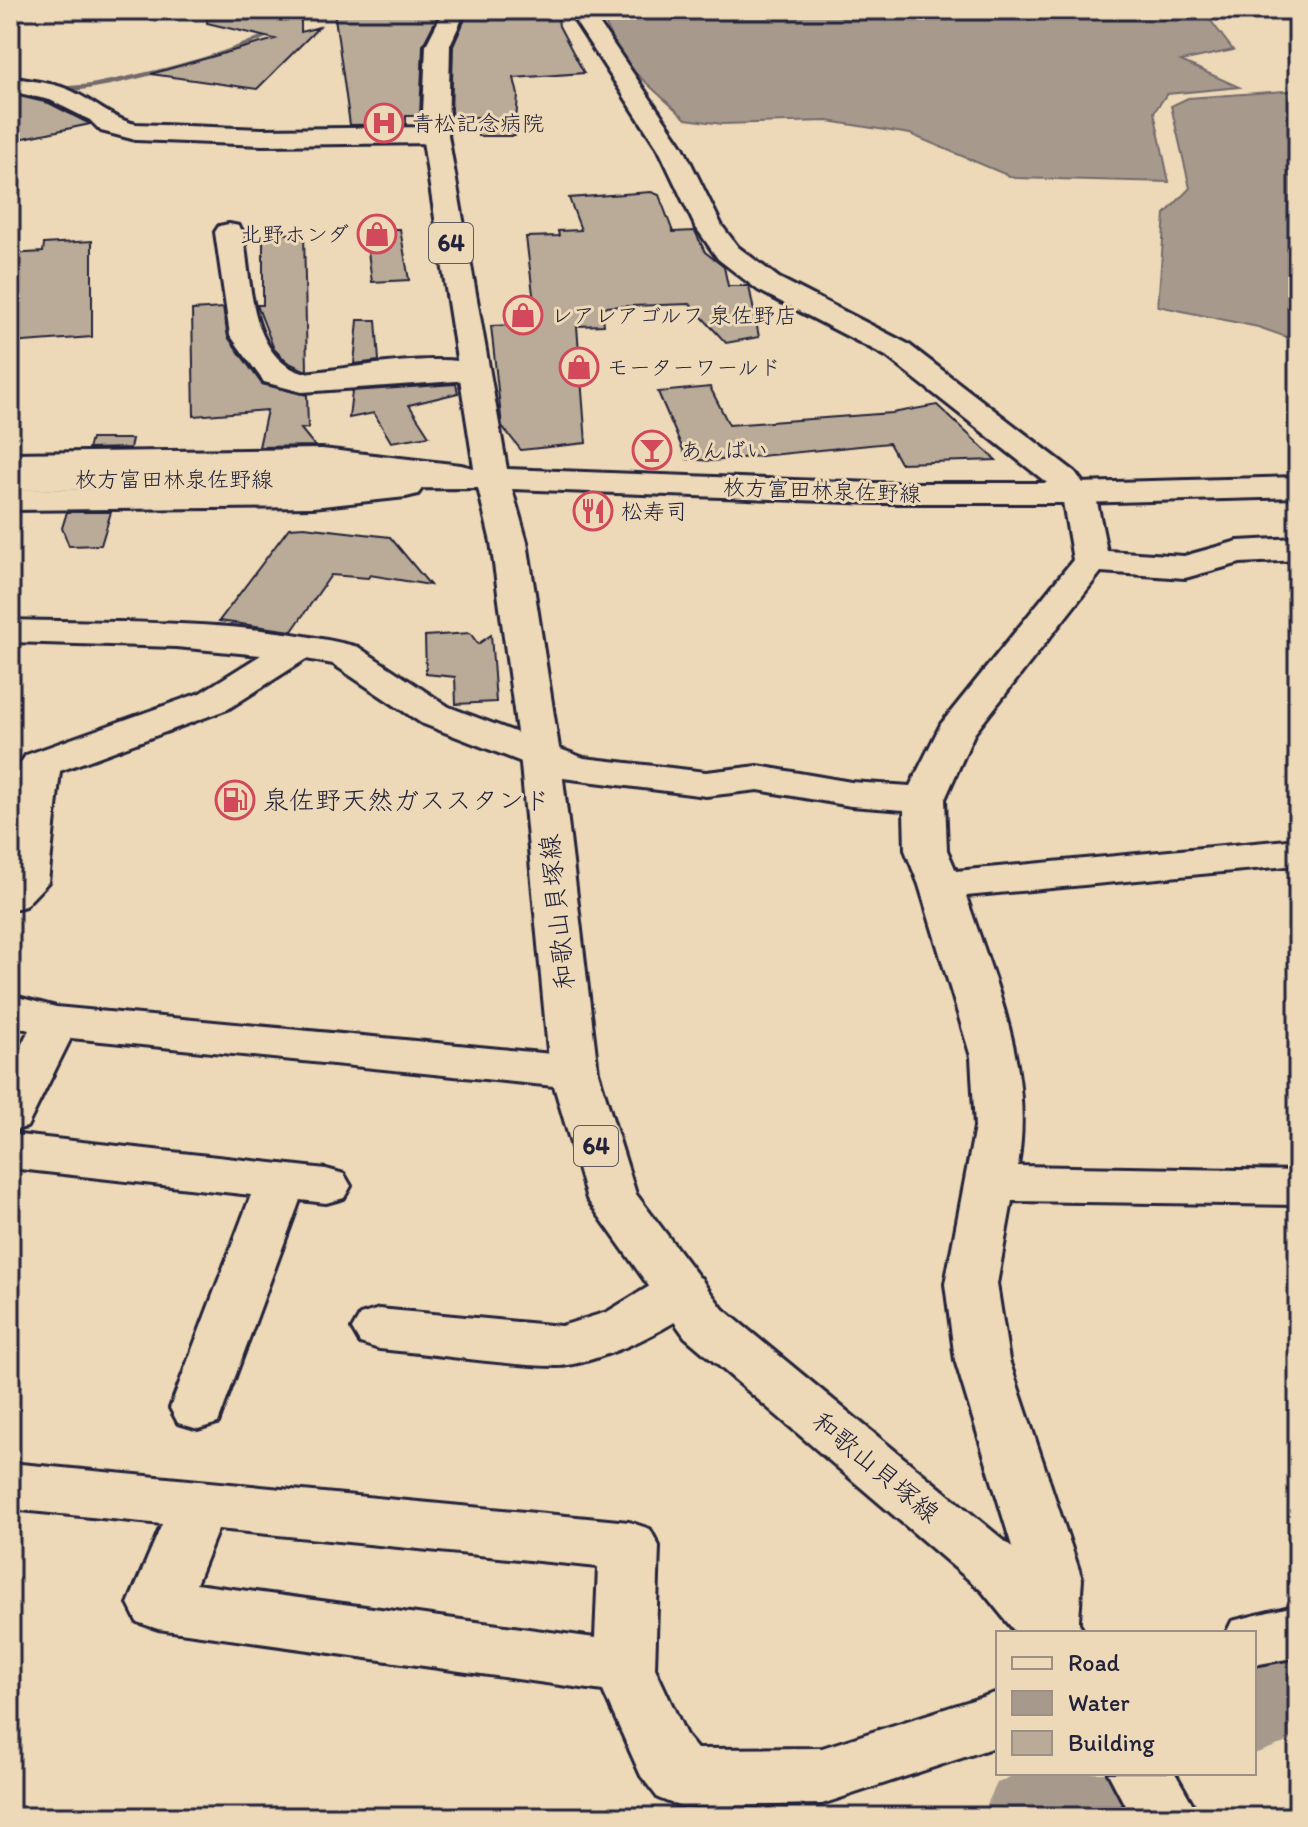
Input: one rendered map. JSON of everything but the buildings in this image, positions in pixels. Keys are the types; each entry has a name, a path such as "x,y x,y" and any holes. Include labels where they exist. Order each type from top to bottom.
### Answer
{"street":[{"name":"和歌山貝塚線","path":"455,10 438,45 435,135 492,478 509,542 540,754 574,1072 612,1199 704,1323 1003,1574 1052,1631"},
{"path":"579,10 659,133 675,149 707,225 726,252 761,280 799,304 895,349 1077,493 1091,561"},
{"path":"10,84 58,94 99,115 110,126 136,132 262,137 435,135"},
{"path":"229,232 245,335 275,375 302,383 413,372 473,372"},
{"path":"10,463 322,459 492,478"},
{"path":"10,500 313,497 492,478"},
{"name":"枚方富田林泉佐野線","path":"10,480 492,478 874,493 1077,493 1298,487"},
{"path":"1091,561 1185,567 1238,552 1298,549"},
{"path":"1052,1631 1052,1579 982,1360 971,1284 1000,1127 995,1057 941,885 926,850 924,799 955,732 1091,561"},
{"path":"10,631 176,636 300,647 345,655 435,715 577,769 616,776 706,784 758,778 851,794 924,799"},
{"path":"10,897 26,882 22,816 40,764 214,701 300,647"},
{"path":"941,885 1298,852"},
{"path":"10,1010 39,1036 574,1072"},
{"path":"10,1115 39,1036"},
{"path":"10,1151 304,1184 198,1408"},
{"path":"989,1183 1298,1188"},
{"path":"379,1329 561,1346 626,1326 682,1292"},
{"path":"10,1486 629,1546 624,1668 664,1756 681,1778 822,1776 996,1720"},
{"path":"199,1505 158,1604 624,1668"},
{"path":"1256,1639 1298,1631"},
{"path":"1141,1775 1167,1817"}],"water":[{"path":"600,10 1179,10 1211,21 1233,50 1181,61 1239,87 1167,94 1154,112 1169,182 1014,178 910,134 828,121 722,124 686,119 620,59"},
{"path":"1298,90 1298,341 1258,327 1158,306 1165,214 1190,188 1171,106 1188,98"}],"waterway":[{"path":"51,90 93,86 220,53 274,32 303,10"},
{"path":"1256,1709 1298,1692"},
{"path":"1035,1817 1121,1775"}],"place":[{"name":"青松記念病院","path":"384,123"},
{"name":"北野ホンダ","path":"377,234"},
{"name":"レアレアゴルフ 泉佐野店","path":"523,315"},
{"name":"モーターワールド","path":"579,367"},
{"name":"あんばい","path":"652,450"},
{"name":"松寿司","path":"593,511"},
{"name":"泉佐野天然ガススタンド","path":"235,800"}]}
